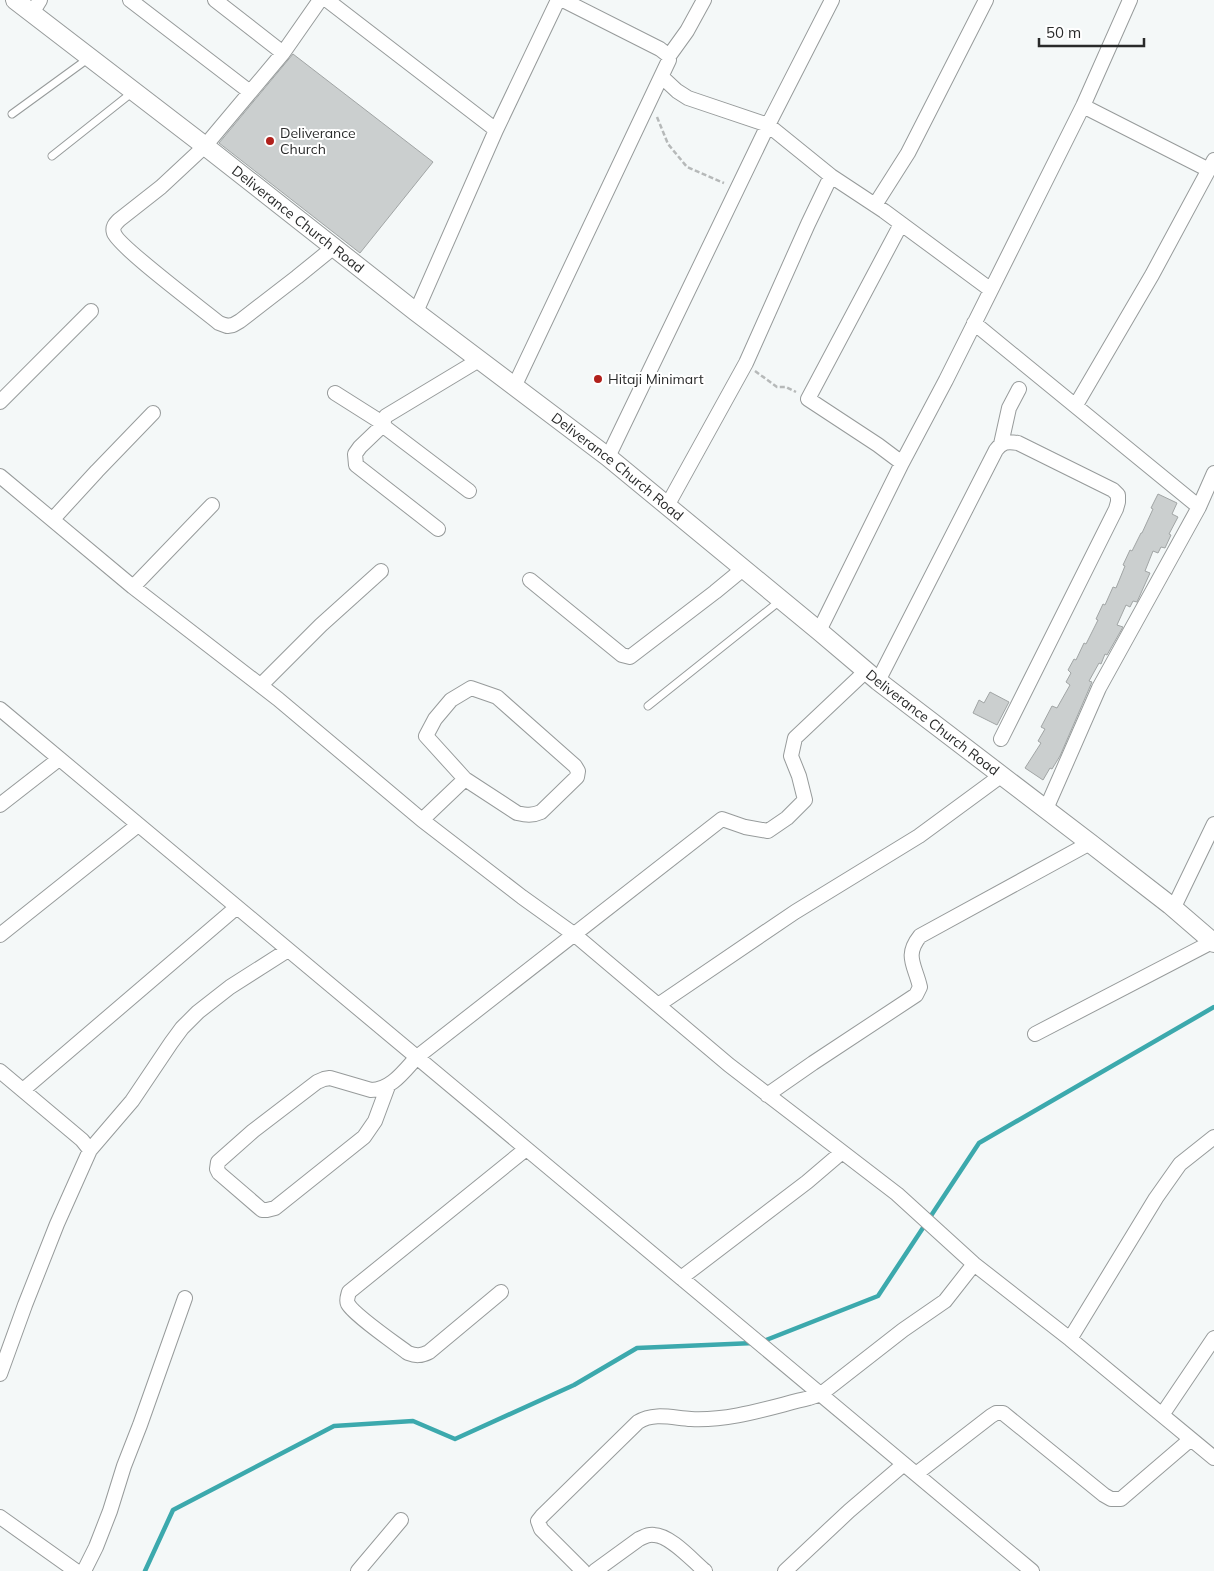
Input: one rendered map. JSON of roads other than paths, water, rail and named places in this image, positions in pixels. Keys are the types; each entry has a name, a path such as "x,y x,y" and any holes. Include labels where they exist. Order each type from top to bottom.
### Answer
{"street":[{"name":"Deliverance Church Road","path":"15,0 36,7 89,58 334,246 416,312 608,457 872,676 1090,843 1213,943"},
{"path":"215,0 283,53"},
{"path":"320,0 283,53 205,146 161,188 119,220 114,225 113,231 138,258 219,323 227,326 234,325 240,321 297,278 334,246"},
{"path":"327,0 496,130"},
{"path":"416,312 496,130 558,0"},
{"path":"563,0 660,49 669,56"},
{"path":"514,387 649,105 668,64 669,56 688,31 704,0"},
{"path":"608,457 768,125 832,0"},
{"path":"876,205 908,153 986,0"},
{"path":"819,631 1083,106 1130,0"},
{"path":"139,2 250,92"},
{"path":"662,77 688,98 768,125 831,176 876,205 991,290"},
{"path":"1076,405 1152,275 1211,165 1083,106"},
{"path":"667,506 746,363 831,176"},
{"path":"901,224 808,399 902,463"},
{"path":"0,402 90,311"},
{"path":"974,323 1199,507"},
{"path":"438,529 356,465 355,454 384,424 386,416 479,360"},
{"path":"388,1086 375,1121 364,1137 275,1208 262,1210 218,1173 218,1162 253,1131 317,1082 330,1078 371,1090 378,1090 388,1086 417,1057 722,820 768,831 787,818 805,800 799,776 791,756 794,738 872,676 1001,444 1009,408 1019,389"},
{"path":"335,393 384,424 386,428 469,491"},
{"path":"53,519 153,413"},
{"path":"1001,444 1009,441 1018,443 1113,490 1118,495 1116,508 1001,739"},
{"path":"1046,809 1099,688 1199,507 1214,473"},
{"path":"0,476 133,587 261,685 422,820 575,935 728,1066 898,1194 974,1264 1070,1339 1214,1458"},
{"path":"133,587 212,505"},
{"path":"530,580 622,655 630,657 743,568"},
{"path":"261,685 321,625 381,570"},
{"path":"471,688 497,698 575,766 578,771 577,777 541,812 534,815 517,813 466,779 426,736 435,719 451,700 471,688"},
{"path":"0,709 821,1394 1023,1568"},
{"path":"0,805 59,759"},
{"path":"658,1005 795,912 919,836 1002,775"},
{"path":"422,820 466,779"},
{"path":"1173,909 1214,824"},
{"path":"0,935 138,825"},
{"path":"767,1095 916,995 920,987 911,952 913,944 920,936 1090,843"},
{"path":"23,1090 237,907"},
{"path":"1035,1034 1213,943"},
{"path":"0,1374 57,1224 90,1150 132,1101 182,1028 198,1012 230,988 288,950"},
{"path":"0,1070 82,1140 90,1150"},
{"path":"1070,1339 1156,1198 1180,1164 1214,1137"},
{"path":"501,1292 429,1352 416,1356 408,1353 358,1314 349,1305 347,1300 349,1292 526,1148"},
{"path":"681,1278 842,1153"},
{"path":"583,1571 540,1529 538,1521 638,1422 647,1417 656,1416 693,1419 729,1417 821,1394 903,1330 944,1301 974,1264"},
{"path":"84,1571 110,1511 124,1466 185,1298"},
{"path":"1162,1415 1214,1338"},
{"path":"916,1474 991,1416 1003,1413 1104,1495 1116,1500 1122,1499 1191,1439"},
{"path":"784,1571 848,1510 904,1464"},
{"path":"0,1517 76,1571"},
{"path":"358,1571 401,1520"},
{"path":"595,1571 639,1539 656,1534 668,1539 705,1571"}],"lane":[{"path":"12,114 89,58"},
{"path":"52,156 134,91"},
{"path":"648,706 782,600"}],"waterway":[{"path":"761,1342 878,1296 979,1143 1214,1007"},
{"path":"145,1571 173,1510 334,1426 413,1421 455,1439 574,1385 637,1348 754,1343"}],"place":[{"name":"Deliverance Church","path":"270,141"},
{"name":"Hitaji Minimart","path":"598,379"}]}
